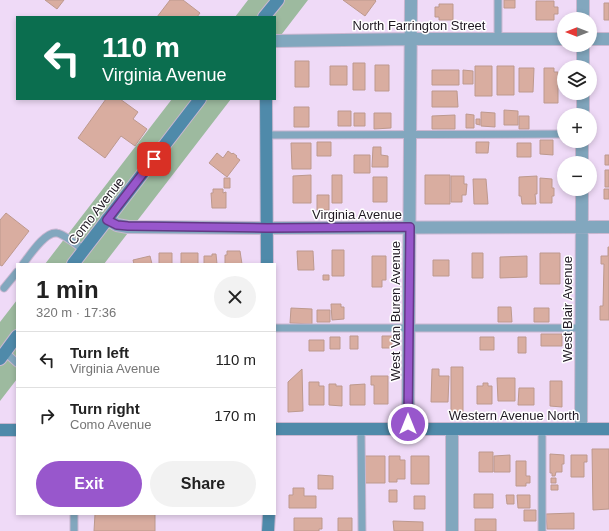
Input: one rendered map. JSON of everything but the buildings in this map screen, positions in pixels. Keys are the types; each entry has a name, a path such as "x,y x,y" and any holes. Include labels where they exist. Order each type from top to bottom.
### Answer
{"main road":[{"path":"265,16 278,0"},
{"name":"Como Avenue","path":"74,263 199,100"},
{"path":"266,100 267,263"},
{"path":"2,355 16,337"},
{"name":"Western Avenue North","path":"276,429 609,429"},
{"path":"0,430 16,430"},
{"path":"268,531 269,515"}],"street":[{"name":"West Van Buren Avenue","path":"408,429 411,0"},
{"path":"583,0 583,12"},
{"name":"North Farrington Street","path":"276,41 557,39"},
{"path":"597,39 609,39"},
{"name":"West Blair Avenue","path":"581,429 580,328 582,196"},
{"name":"Virginia Avenue","path":"107,220 117,225 128,226 267,228 609,227"},
{"path":"452,429 452,531"}],"lane":[{"path":"498,0 498,39"},
{"path":"266,135 557,134"},
{"path":"24,263 45,237 51,233 58,233 84,250"},
{"path":"4,288 16,273"},
{"path":"276,328 580,328"},
{"path":"2,355 16,362"},
{"path":"361,429 362,531"},
{"path":"542,429 542,531"},
{"path":"74,515 74,531"}],"green space":[{"path":"248,0 308,0 276,42 276,16 236,16"},
{"path":"171,100 230,100 105,263 46,263"},
{"path":"16,301 16,380 0,401 0,322"}],"route":[{"path":"154,159 107,220 117,225 128,226 267,228 410,227 408,424"}]}
